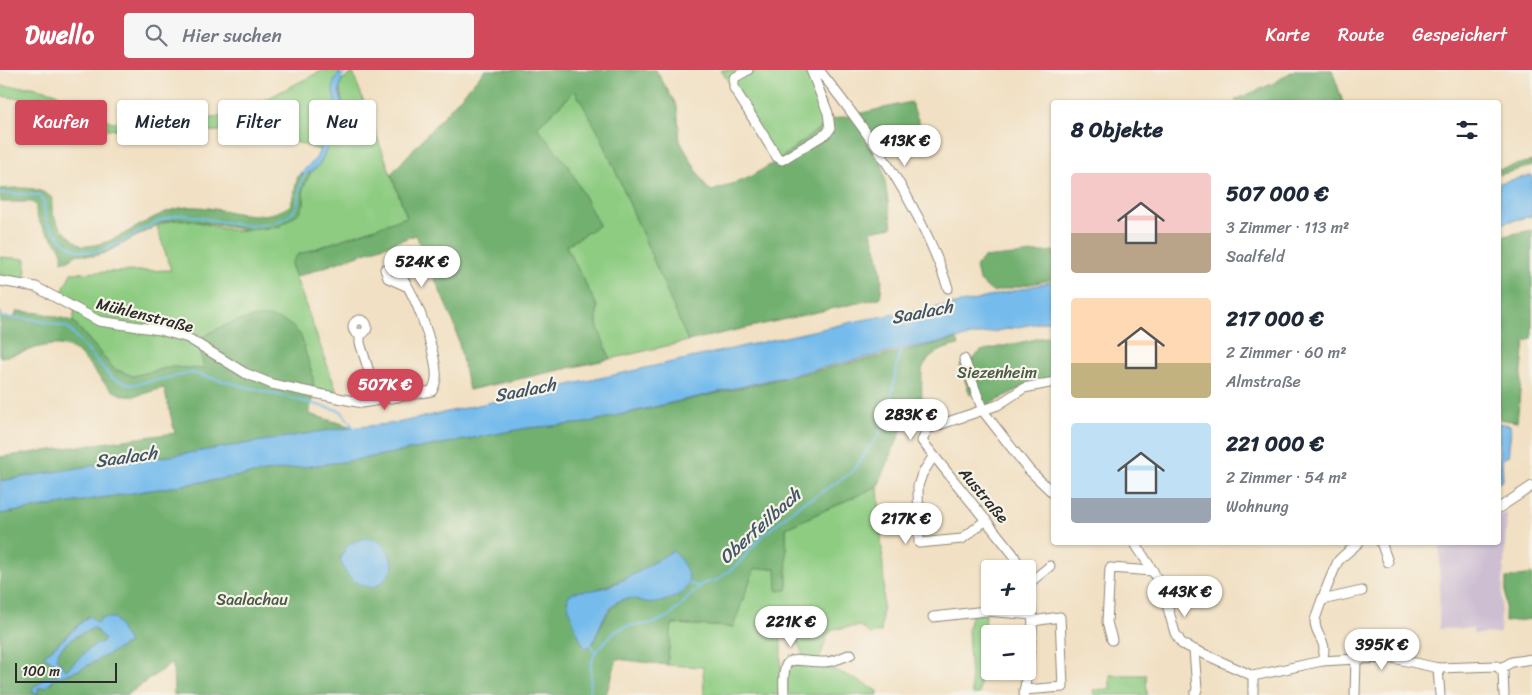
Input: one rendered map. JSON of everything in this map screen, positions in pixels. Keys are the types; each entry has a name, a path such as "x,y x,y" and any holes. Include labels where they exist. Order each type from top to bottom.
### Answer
{"street":[{"path":"748,70 734,78 734,88 777,157 782,160 827,133 830,129 828,113 811,70"},
{"path":"818,70 887,161 938,256 948,288"},
{"name":"Mühlenstraße","path":"0,281 36,287 99,320 160,330 188,338 245,373 272,384 362,403 432,391 436,379 435,365 423,324 408,288"},
{"path":"360,333 360,342 378,400"},
{"path":"964,359 983,411 1029,470 1051,491"},
{"name":"Austraße","path":"1016,560 1013,554 922,441 926,429 998,405 1024,388 1051,383"},
{"path":"933,457 922,474 918,486 918,543 962,539 986,520"},
{"path":"1501,507 1532,486"},
{"path":"1136,545 1153,571 1169,605 1178,640 1187,648 1214,657 1253,676 1322,661 1393,658 1438,668 1501,668 1512,662 1532,659"},
{"path":"1322,661 1325,644 1315,621 1337,561 1356,545"},
{"path":"1382,545 1388,562"},
{"path":"1036,577 1050,566"},
{"path":"1112,640 1107,622 1110,568 1153,571"},
{"path":"1322,600 1362,591"},
{"path":"934,617 986,611 1032,618 1060,617 1063,687 1024,692"},
{"path":"1031,625 1032,615"},
{"path":"1194,650 1195,695"},
{"path":"784,695 783,672 784,667 790,661 802,659 827,662 851,654"},
{"path":"1356,659 1356,695"},
{"path":"1438,668 1440,695"},
{"path":"1501,668 1504,695"},
{"path":"1253,676 1253,695"}],"shaded area":[{"path":"1507,513 1500,633 1473,634 1473,628 1439,629 1440,545 1501,545 1501,515"}],"green space":[{"path":"323,70 342,70 334,82 335,100 309,100 309,145 321,145 319,150 299,143 299,100 265,100"},
{"path":"485,70 656,70 677,106 680,141 706,187 712,191 746,179 777,161 830,120 911,102 926,140 881,156 892,227 871,231 881,272 880,298 688,341 601,137 575,91 537,127 569,167 599,225 566,246 597,306 597,325 610,359 469,390 455,326 416,235 296,277 291,264 297,255 407,217 391,174"},
{"path":"721,70 812,70 830,120 777,161"},
{"path":"1294,70 1332,70 1342,100 1235,100 1274,83"},
{"path":"353,73 363,100 342,100 339,85 342,80"},
{"path":"0,86 32,87 54,92 67,100 58,100 51,97 23,99 0,96"},
{"path":"575,91 601,136 688,341 610,359 597,325 597,306 566,246 599,225 537,127"},
{"path":"218,117 218,131 208,131 208,119"},
{"path":"107,120 117,122 117,130 107,129"},
{"path":"376,134 407,217 298,255 291,264 339,398 201,354 204,369 171,367 133,376 114,369 73,321 75,309 59,299 71,273 171,270 157,227 168,222 190,220 236,230 253,229 268,223 304,203 303,188 311,172 319,165 329,145 376,145"},
{"path":"1532,161 1532,166 1501,174 1501,169"},
{"path":"311,172 303,188 304,203 300,212 279,227 248,230 180,219 163,222 105,253 92,256 78,254 67,261 62,261 62,253 59,247 40,223 36,206 32,202 0,202 0,189 28,188 40,191 52,198 53,214 64,231 81,246 95,245 120,236 155,217 180,208 208,208 251,215 265,215 278,212 291,205 298,176"},
{"path":"1532,230 1532,339 1525,341 1517,422 1501,419 1501,237"},
{"path":"1051,251 1051,280 992,292 979,280 976,267 983,258"},
{"path":"0,257 26,259 25,285 0,281"},
{"path":"0,311 1,317 14,318 17,311 41,313 73,321 114,369 133,376 171,367 204,369 201,354 204,336 240,320 265,317 278,319 289,324 299,333 302,340 314,384 309,414 353,427 164,457 119,461 0,481 0,457 175,433 164,388 130,396 116,392 100,378 79,354 70,348 60,345 45,346 0,357"},
{"name":"Siezenheim","path":"1051,336 1051,379 1024,386 985,407 980,392 970,395 960,365 968,363 981,351"},
{"name":"Saalachau","path":"957,339 959,345 938,352 925,363 922,379 923,427 902,429 878,486 786,528 787,590 777,591 776,568 754,569 733,627 672,624 667,665 617,659 606,695 174,695 173,662 127,695 0,695 0,514 278,470 350,461 528,428 585,423","holes":["656,560 650,603 637,599 627,599 619,602 606,615 592,645 583,645 567,600 624,579","88,616 95,623 129,643 79,670 56,678 46,687 38,688 42,679 54,677 58,673 57,665 45,655"]},
{"path":"878,486 884,584 881,632 870,634 860,626 833,629 827,636 819,660 804,658 797,640 781,636 781,695 704,695 703,667 667,665 672,624 733,627 754,569 776,568 787,590 786,528"},
{"path":"1532,574 1532,619 1505,622 1506,578"},
{"path":"971,615 986,615 985,625 981,625 979,694 972,695 968,630"},
{"path":"94,628 105,640 90,648 66,670 56,658 58,653 66,644"},
{"path":"789,664 815,665 836,671 878,691 878,695 786,695"},
{"path":"1110,675 1146,675 1147,695 1094,695 1093,690 1110,689"}],"water":[{"path":"340,72 342,80 339,91 341,100 335,100 334,82"},
{"path":"322,145 329,145 319,165 311,172 298,176 316,158"},
{"path":"1532,175 1532,216 1501,224 1501,183"},
{"name":"Saalach","path":"1051,282 1051,321 899,350 585,423 528,428 350,461 278,470 0,514 0,481 119,461 164,457 330,430 397,423 862,320 972,301"},
{"path":"1501,423 1510,425 1511,433 1509,455 1502,460 1503,480 1501,482"},
{"path":"365,538 381,541 390,554 393,568 384,581 373,588 351,579 340,559 348,544"},
{"path":"673,551 687,571 689,578 685,590 679,595 658,603 634,599 617,602 605,616 592,645 585,648 571,614 568,597 576,592 604,588 614,584"},
{"path":"89,616 98,623 101,618 115,618 129,643 79,670 56,678 46,687 38,688 38,694 32,692 34,686 39,684 44,678 54,677 58,673 57,665 44,656","holes":["94,628 105,640 90,648 66,670 56,658 61,648 66,644"]}],"waterway":[{"path":"340,78 347,70"},
{"path":"0,193 38,195 44,202 47,222 60,238 75,249 89,252 104,250 149,226 180,215 246,225 268,224 278,221 288,216 296,207 301,184 306,173"},
{"path":"0,317 31,319 67,327 112,378 131,385 192,373 341,411 355,429"},
{"name":"Oberfeilbach","path":"590,695 591,664 595,653 614,632 627,626 654,623 671,615 702,584 717,580 738,564 760,538 804,501 813,498 852,472 880,433 890,403 900,349"},
{"path":"688,583 698,586"},
{"path":"591,645 595,653"}]}
